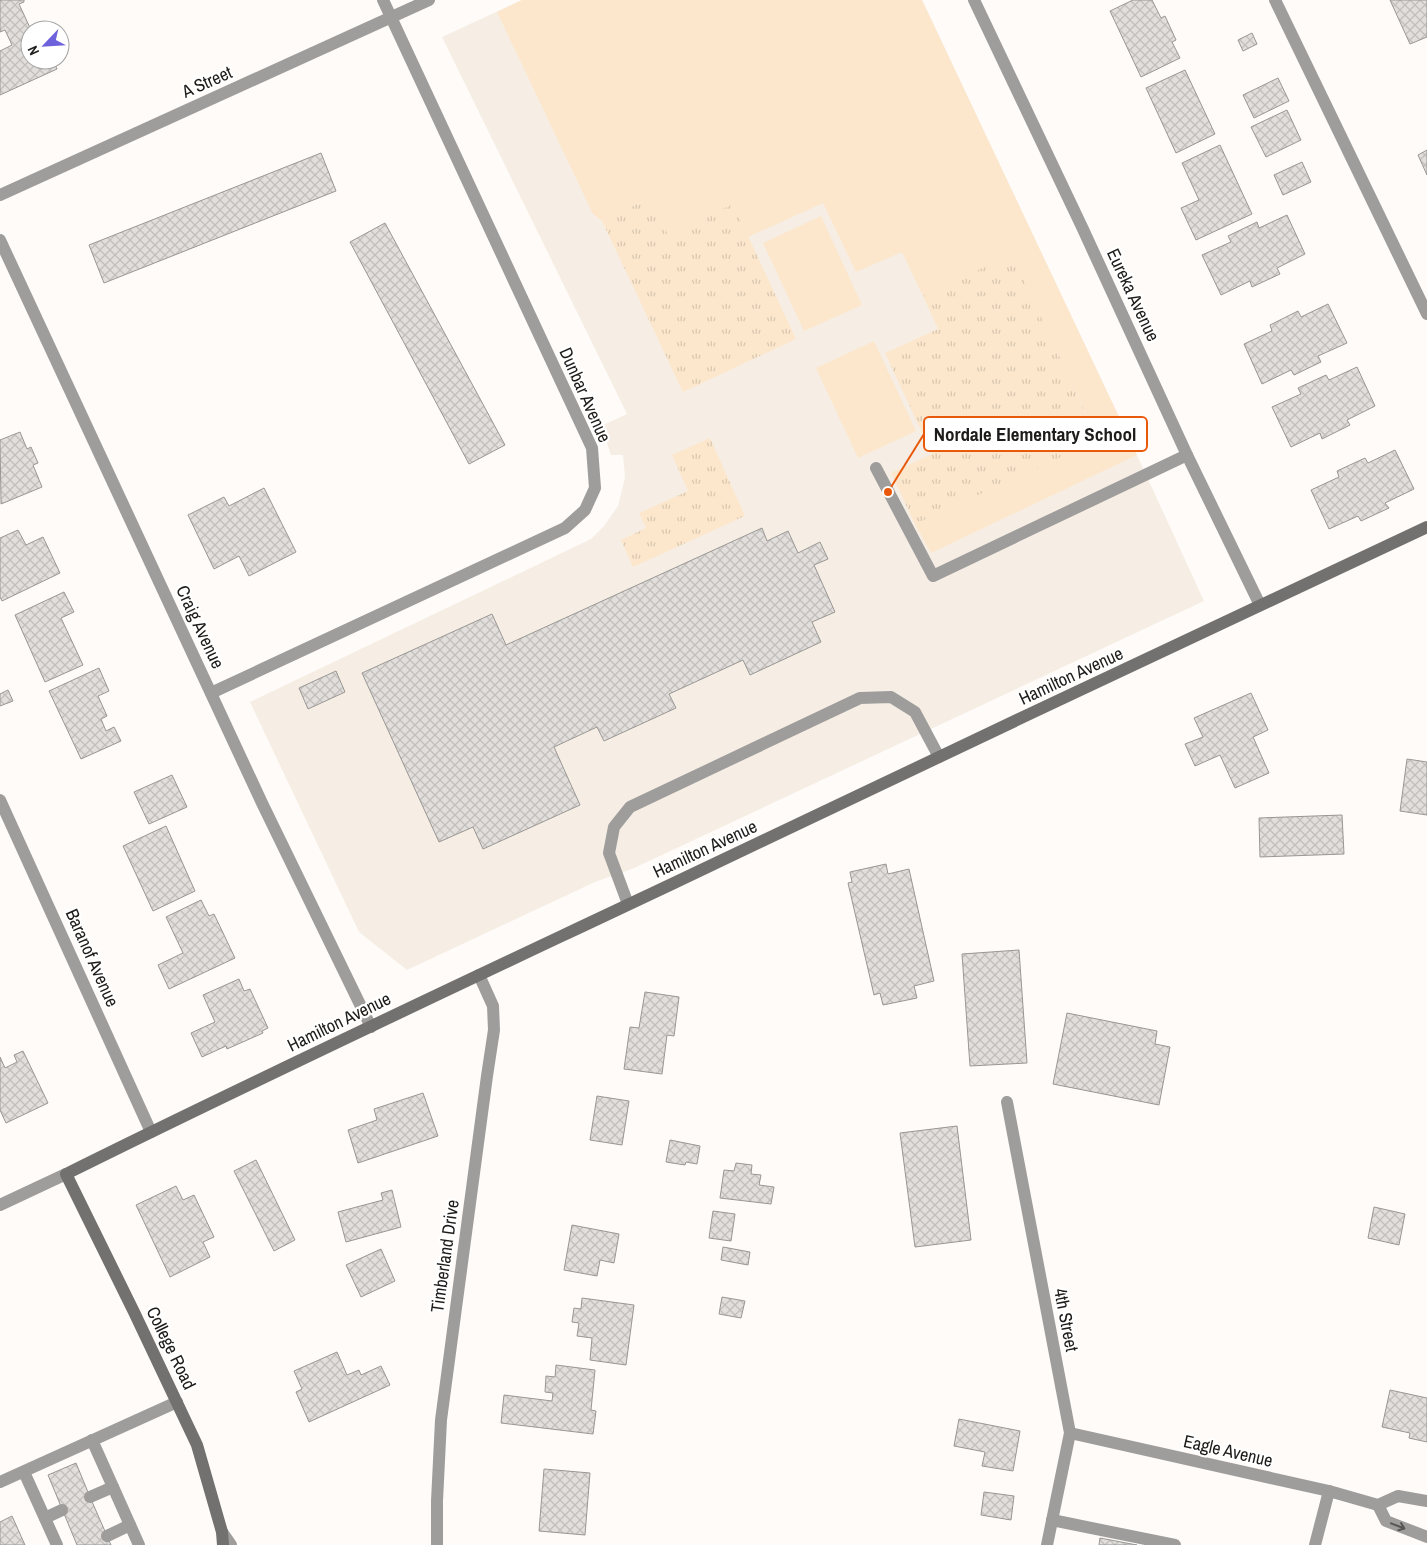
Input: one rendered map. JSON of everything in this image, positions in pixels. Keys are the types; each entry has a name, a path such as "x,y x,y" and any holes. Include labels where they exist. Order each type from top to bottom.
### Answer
{"street":[{"name":"Dunbar Avenue","path":"211,693 565,528 585,510 595,488 592,448 383,0"},
{"name":"A Street","path":"0,195 429,0"},
{"name":"Eureka Avenue","path":"974,0 1082,227 1187,455 1260,605"},
{"path":"1275,0 1427,314"},
{"name":"Craig Avenue","path":"0,240 267,812 371,1027"},
{"path":"876,468 933,576 1187,455"},
{"name":"Hamilton Avenue","path":"0,1205 628,904 1427,527"},
{"path":"628,904 609,853 614,827 630,806 860,698 891,697 915,712 939,757"},
{"name":"Baranof Avenue","path":"0,800 151,1132"},
{"name":"Timberland Drive","path":"437,1545 441,1420 494,1030 493,1006 479,975"},
{"name":"4th Street","path":"1007,1102 1070,1433 1047,1545"},
{"name":"College Road","path":"66,1174 197,1445 223,1538"},
{"path":"0,1482 177,1402"},
{"name":"Eagle Avenue","path":"1070,1433 1328,1491 1378,1505"},
{"path":"92,1440 139,1545"},
{"path":"24,1472 57,1545"},
{"path":"90,1498 113,1487"},
{"path":"1315,1545 1328,1491"},
{"path":"1427,1501 1398,1496 1378,1505 1386,1521 1427,1537"},
{"path":"45,1518 62,1510"},
{"path":"1052,1520 1175,1545"},
{"path":"107,1536 130,1525"},
{"path":"223,1538 231,1545"}],"shaded area":[{"path":"522,0 922,0 1204,601 632,869 595,882 407,970 359,932 250,702 591,539 604,526 618,506 625,478 623,455 611,455 601,426 627,414 442,37"}],"green space":[{"path":"522,0 922,0 1137,455 931,553 915,524 1098,439 1012,255 923,296 902,252 856,272 823,203 748,237 733,204 668,235 650,198 602,221 593,214 497,12"},
{"path":"650,198 668,235 733,204 796,339 683,392 602,221"},
{"path":"821,216 862,305 804,331 763,243"},
{"path":"1012,254 1098,440 915,524 891,473 932,454 885,353 938,329 923,296"},
{"path":"874,341 916,431 858,458 816,368"},
{"path":"710,438 745,516 633,567 621,540 646,528 639,513 688,491 672,455"}],"building":[{"path":"0,0 24,0 24,2 19,4 26,20 20,20 20,70 55,70 0,95 0,51 12,45 5,30 0,32"},
{"path":"1133,0 1152,0 1161,18 1165,16 1176,40 1172,42 1180,58 1141,77 1110,11"},
{"path":"1390,0 1427,0 1427,37 1410,44"},
{"path":"1252,33 1257,44 1243,51 1238,40"},
{"path":"1185,70 1215,134 1176,153 1146,88"},
{"path":"1278,78 1289,101 1254,118 1243,95"},
{"path":"1287,110 1301,140 1266,157 1251,127"},
{"path":"1220,145 1252,214 1196,240 1181,208 1199,200 1182,163"},
{"path":"1427,150 1427,175 1418,155"},
{"path":"321,153 336,191 104,283 89,245"},
{"path":"1302,162 1311,182 1283,195 1274,175"},
{"path":"1287,215 1305,254 1277,268 1280,274 1252,287 1250,281 1221,295 1202,255 1231,242 1228,236 1257,222 1259,228"},
{"path":"385,223 505,445 469,464 350,242"},
{"path":"1328,304 1347,343 1318,356 1321,362 1294,375 1291,370 1262,384 1244,344 1272,331 1270,325 1298,311 1301,317"},
{"path":"1357,367 1375,406 1347,420 1350,425 1322,439 1320,433 1291,447 1272,407 1301,394 1298,388 1326,375 1329,380"},
{"path":"20,432 27,449 31,447 38,463 33,465 42,487 1,504 0,440"},
{"path":"1395,450 1414,489 1385,503 1389,508 1361,521 1358,516 1329,529 1311,490 1339,477 1337,471 1365,458 1368,463"},
{"path":"264,488 296,552 249,576 239,556 214,569 188,515 224,497 229,506"},
{"path":"762,528 767,541 788,531 798,553 820,542 828,559 814,565 835,612 812,622 821,642 750,675 743,660 669,694 676,708 604,741 597,727 554,747 580,805 483,849 473,827 439,842 362,673 492,614 506,645"},
{"path":"18,530 26,545 43,537 60,573 2,601 0,597 0,538"},
{"path":"64,592 74,612 61,618 83,665 45,682 15,615"},
{"path":"99,668 109,691 98,696 107,716 101,719 106,731 114,727 121,741 81,759 49,691"},
{"path":"336,671 345,692 308,709 299,688"},
{"path":"8,690 13,701 0,706 0,694"},
{"path":"1251,693 1268,730 1253,737 1269,773 1235,788 1220,755 1195,766 1185,744 1203,737 1194,718"},
{"path":"1407,759 1427,762 1427,815 1400,811"},
{"path":"172,775 187,807 149,824 134,792"},
{"path":"1342,815 1344,854 1260,857 1259,818"},
{"path":"166,826 195,891 153,911 123,846"},
{"path":"886,864 888,874 909,869 934,981 914,986 917,998 883,1005 880,993 874,995 848,883 852,882 850,872"},
{"path":"201,900 209,916 214,914 235,958 169,989 158,965 183,953 166,917"},
{"path":"1019,950 1027,1063 970,1066 962,954"},
{"path":"239,979 244,991 250,989 268,1028 262,1031 263,1033 227,1049 226,1046 202,1057 191,1033 215,1022 203,995"},
{"path":"645,992 679,997 674,1036 667,1035 662,1074 624,1069 630,1027 639,1028"},
{"path":"1067,1013 1157,1031 1155,1044 1170,1047 1159,1105 1053,1084"},
{"path":"23,1051 48,1103 6,1123 0,1110 0,1057 5,1068 17,1062 14,1055"},
{"path":"423,1093 438,1136 358,1163 348,1130 377,1120 374,1109"},
{"path":"597,1096 629,1101 622,1145 590,1140"},
{"path":"957,1126 971,1240 915,1247 900,1133"},
{"path":"670,1140 700,1146 697,1164 686,1162 685,1165 666,1162"},
{"path":"256,1160 295,1240 274,1251 234,1171"},
{"path":"736,1163 752,1165 751,1174 761,1175 759,1185 774,1187 771,1204 720,1198 724,1170 734,1171"},
{"path":"176,1186 183,1200 194,1195 214,1237 203,1242 210,1257 170,1277 136,1205"},
{"path":"392,1190 401,1227 346,1242 338,1212 383,1200 381,1193"},
{"path":"1374,1207 1405,1214 1399,1245 1368,1238"},
{"path":"713,1211 735,1214 731,1241 709,1238"},
{"path":"572,1225 619,1234 614,1263 600,1260 597,1276 564,1270"},
{"path":"723,1247 750,1252 748,1265 721,1260"},
{"path":"381,1249 395,1281 361,1297 346,1265"},
{"path":"722,1297 745,1301 741,1318 719,1314"},
{"path":"582,1298 634,1305 626,1365 590,1360 592,1338 577,1336 579,1323 572,1322 574,1308 581,1309"},
{"path":"337,1352 347,1375 359,1370 361,1375 381,1366 390,1385 309,1422 296,1392 302,1389 294,1371"},
{"path":"556,1365 595,1370 591,1410 596,1411 593,1434 501,1423 504,1395 552,1401 553,1393 545,1392 546,1376 555,1377"},
{"path":"1390,1390 1427,1398 1427,1442 1409,1438 1410,1433 1382,1427"},
{"path":"959,1419 1020,1431 1013,1471 982,1466 985,1452 954,1446"},
{"path":"76,1463 111,1545 77,1545 48,1475"},
{"path":"544,1469 590,1473 585,1535 539,1531"},
{"path":"984,1492 1014,1496 1011,1520 981,1515"},
{"path":"12,1516 25,1545 0,1545 0,1522"},
{"path":"1100,1538 1137,1545 1099,1545"}],"place":[{"name":"Nordale Elementary School","path":"888,492"}]}
